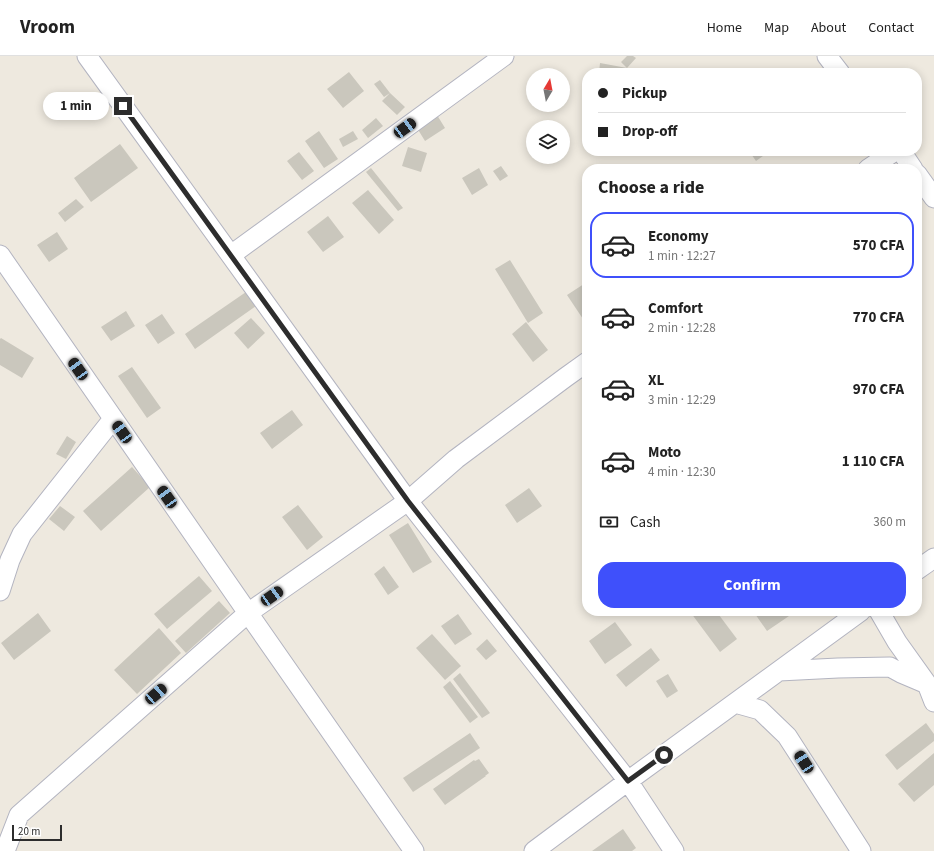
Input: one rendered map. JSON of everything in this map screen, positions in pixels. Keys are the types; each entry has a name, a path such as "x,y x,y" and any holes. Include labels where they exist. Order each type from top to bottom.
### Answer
{"street":[{"path":"87,56 408,501 628,781 674,851"},
{"path":"231,255 504,56"},
{"path":"827,56 836,68"},
{"path":"876,164 888,156"},
{"path":"922,181 934,198"},
{"path":"0,255 414,851"},
{"path":"5,851 19,815 248,613 408,501 456,459 582,366"},
{"path":"0,591 10,560 22,534 113,419"},
{"path":"922,566 934,558"},
{"path":"534,851 854,616"},
{"path":"882,616 897,642 927,684 934,702"},
{"path":"779,671 890,667 901,674 927,684"},
{"path":"735,703 760,710 788,736 861,851"}],"building":[{"path":"627,56 633,56 636,58 627,68 621,62"},
{"path":"600,63 627,68 600,68"},
{"path":"349,72 364,91 343,108 327,89"},
{"path":"380,80 390,93 384,97 374,84"},
{"path":"390,93 405,107 397,115 382,101"},
{"path":"437,115 445,128 425,141 417,128"},
{"path":"376,118 383,126 368,138 362,130"},
{"path":"319,131 338,159 324,168 305,141"},
{"path":"353,131 358,139 343,147 339,139"},
{"path":"120,144 138,168 91,202 74,178"},
{"path":"408,147 427,153 421,172 402,166"},
{"path":"299,152 314,171 302,180 287,161"},
{"path":"752,156 763,156 756,161"},
{"path":"501,166 508,176 500,181 493,171"},
{"path":"371,168 403,208 398,211 366,172"},
{"path":"479,168 488,185 472,195 462,178"},
{"path":"368,190 394,220 379,234 352,203"},
{"path":"76,199 84,207 65,222 58,213"},
{"path":"328,216 344,237 323,252 307,232"},
{"path":"57,232 68,249 49,262 37,245"},
{"path":"510,260 543,313 528,323 495,269"},
{"path":"582,285 582,318 567,295"},
{"path":"246,292 256,306 195,349 185,334"},
{"path":"126,311 135,326 111,341 101,327"},
{"path":"162,314 175,333 158,344 145,325"},
{"path":"251,318 265,333 248,349 234,333"},
{"path":"526,322 548,350 533,362 512,334"},
{"path":"1,338 34,358 22,378 0,365"},
{"path":"132,367 161,408 147,418 118,376"},
{"path":"292,410 303,425 272,449 260,433"},
{"path":"67,436 76,442 66,459 56,454"},
{"path":"132,467 150,487 101,531 83,511"},
{"path":"529,488 542,506 517,523 505,505"},
{"path":"298,505 323,537 307,550 282,517"},
{"path":"60,506 75,517 64,531 49,519"},
{"path":"408,523 432,562 413,573 389,535"},
{"path":"384,566 399,587 388,595 374,574"},
{"path":"199,576 212,591 167,629 154,614"},
{"path":"219,601 230,613 186,653 175,641"},
{"path":"38,613 51,631 14,660 1,643"},
{"path":"458,614 472,634 455,645 441,626"},
{"path":"693,616 720,616 737,639 720,652"},
{"path":"756,616 789,616 767,631"},
{"path":"615,622 632,645 605,664 589,641"},
{"path":"159,628 181,653 137,694 114,670"},
{"path":"432,634 461,666 445,680 416,648"},
{"path":"487,639 497,651 486,660 476,649"},
{"path":"651,648 660,660 626,687 616,675"},
{"path":"460,673 490,713 482,718 453,679"},
{"path":"668,674 678,691 667,698 656,681"},
{"path":"450,681 478,717 470,723 443,687"},
{"path":"926,723 934,734 934,741 897,770 885,755"},
{"path":"470,733 480,748 413,792 403,778"},
{"path":"934,753 934,785 914,802 898,784"},
{"path":"479,759 489,773 445,805 433,789 474,760"},
{"path":"623,829 636,848 632,851 592,851"}],"route":[{"path":"123,106 408,501 628,781 664,755"}]}
